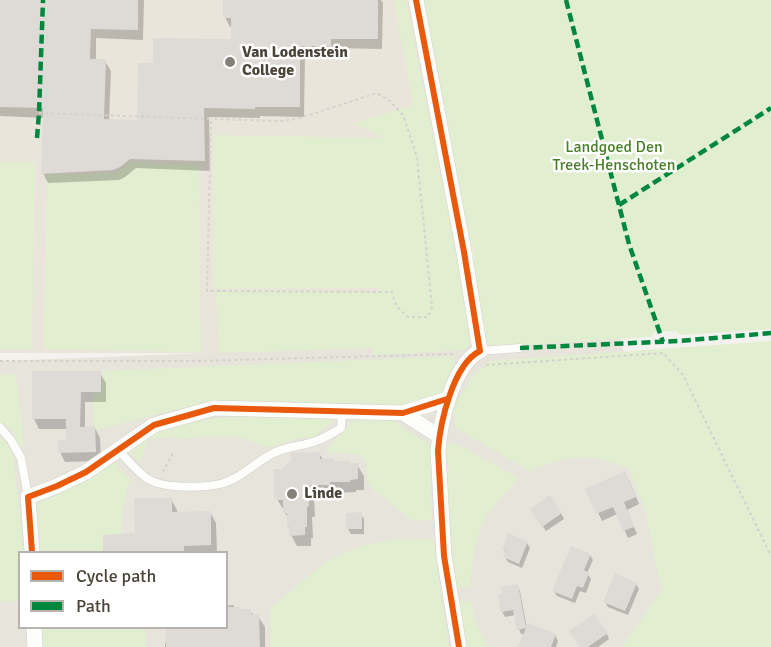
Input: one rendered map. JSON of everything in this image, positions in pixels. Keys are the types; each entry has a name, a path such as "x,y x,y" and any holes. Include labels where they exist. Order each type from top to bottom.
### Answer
{"street":[{"path":"416,0 462,241 477,352 463,367 447,399 438,451 444,556 459,647"},
{"path":"32,551 28,497 86,472 154,425 214,408 403,413 447,399"},
{"path":"403,413 439,436"},
{"path":"34,629 35,647"}],"lane":[{"path":"477,352 520,348"},
{"path":"118,450 148,479 157,483 202,487 229,482 277,451 315,442 327,436 341,428 342,411"},
{"path":"0,427 11,440 21,458 28,497"}],"path":[{"path":"39,113 280,121 300,118 377,93 390,101 403,115 417,157 432,307 428,318 408,317 396,306 392,292 207,291 211,119"},
{"path":"0,361 197,361 477,352"},
{"path":"463,367 663,353 683,375 771,556"},
{"path":"165,467 174,451"}],"shaded area":[{"path":"0,0 415,0 475,342 377,349 217,353 0,353"},
{"path":"620,337 682,582 685,647 0,647 0,361"}],"green space":[{"path":"394,0 406,0 462,284 470,341 468,348 372,356 372,348 219,353 216,291 379,292 379,288 213,289 213,135 385,138 354,123 413,105"},
{"name":"Landgoed Den Treek-Henschoten","path":"422,0 771,0 771,329 680,335 677,331 654,332 651,337 492,347 486,343 471,259 474,258 472,247 468,247"},
{"path":"0,162 35,162 32,349 0,349"},
{"path":"131,162 199,165 201,352 44,349 47,175 113,173"},
{"path":"771,341 771,647 622,647 661,590 646,513 630,470 604,460 582,457 560,461 531,472 456,428 453,410 469,381 490,361"},
{"path":"455,356 449,391 403,405 231,403 187,407 93,431 93,393 102,393 102,371"},
{"path":"16,374 24,446 20,447 12,431 0,423 0,375"},
{"path":"234,416 338,417 314,437 300,438 268,447 237,436 148,439 140,463 122,439 178,425"},
{"path":"366,418 383,418 394,421 431,445 432,520 413,521 373,490 367,478 367,464 362,457 357,454 326,452 352,422"},
{"path":"0,438 5,441 13,454 25,551 18,551 18,601 0,601"},
{"path":"457,444 517,477 489,513 479,533 472,564 471,587 456,588 446,504 445,446"},
{"path":"118,462 118,467 131,479 124,499 121,534 103,535 103,551 36,551 31,502 102,467"},
{"path":"433,539 449,647 271,647 271,606 319,567 340,555 379,542"},
{"path":"472,601 474,619 488,647 464,647 458,602"},
{"path":"37,629 145,629 146,647 38,647"}],"building":[{"path":"0,0 138,0 138,30 91,29 90,59 106,59 104,119 137,120 138,63 153,63 153,38 231,39 231,18 223,18 223,0 378,0 378,39 331,39 331,46 300,46 300,107 204,108 205,161 130,159 113,170 41,174 43,108 0,107"},
{"path":"32,371 101,371 101,392 81,392 80,427 95,426 96,452 58,453 58,440 66,440 66,419 32,419"},
{"name":"Linde","path":"320,452 320,459 334,458 334,461 358,463 358,479 350,480 350,482 330,482 330,485 309,485 305,535 289,536 287,513 283,513 283,500 274,498 274,469 282,469 291,460 291,453"},
{"path":"625,471 636,497 624,502 634,527 623,531 613,507 596,514 585,489"},
{"path":"550,495 562,513 542,527 530,509"},
{"path":"134,498 172,498 172,512 211,511 211,545 184,546 184,551 103,551 103,535 135,533"},
{"path":"362,512 362,529 346,529 346,513"},
{"path":"508,533 528,541 519,564 503,557 506,550 502,549"},
{"path":"571,546 591,554 584,570 589,573 583,588 577,586 572,599 552,591"},
{"path":"615,573 637,583 625,611 603,602"},
{"path":"518,584 526,627 528,623 556,634 551,647 518,647 526,628 517,630 513,610 501,612 498,595 502,594 501,587"},
{"path":"228,607 251,609 252,615 259,614 260,647 166,647 165,629 228,629"},
{"path":"594,614 608,633 588,647 580,647 569,631"}],"marked path":[{"path":"37,138 43,0"},
{"path":"566,0 629,244 663,342"},
{"path":"619,205 771,108"},
{"path":"520,348 679,341 771,333"}],"cycle path":[{"path":"416,0 464,252 480,351 462,368 455,381 445,410 438,451 444,556 459,647"},
{"path":"32,551 28,497 86,472 154,425 214,408 403,413 447,399"}],"place":[{"name":"Van Lodenstein College","path":"230,62"},
{"name":"Linde","path":"292,494"}]}
